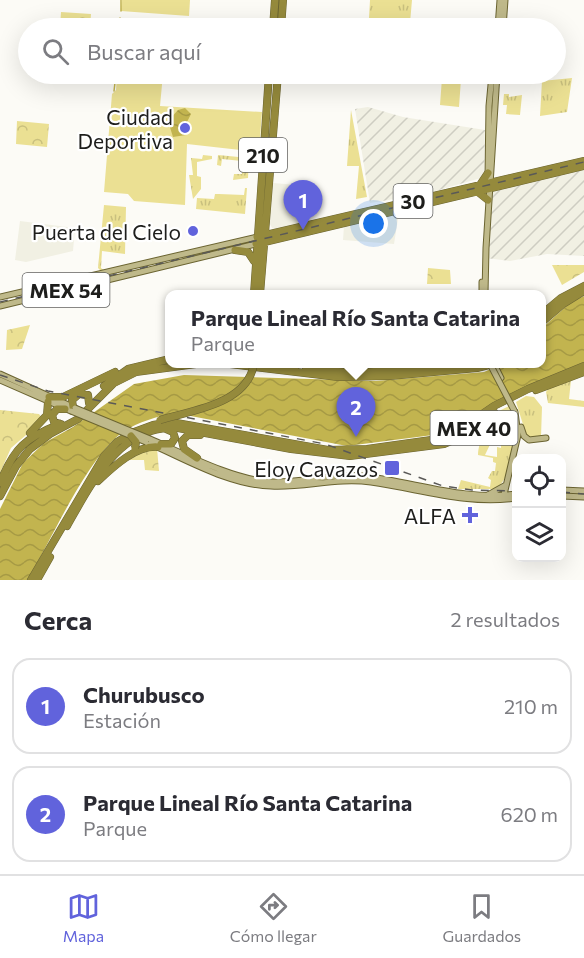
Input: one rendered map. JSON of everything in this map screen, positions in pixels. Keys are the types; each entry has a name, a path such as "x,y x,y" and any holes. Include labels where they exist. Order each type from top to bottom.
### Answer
{"highway":[{"path":"274,18 275,0"},
{"path":"282,18 283,1"},
{"name":"210","path":"256,290 261,274 260,240 268,84"},
{"name":"210","path":"255,290 255,266 267,214 277,84"},
{"name":"30","path":"260,240 487,191 584,161"},
{"name":"30","path":"487,191 501,185 584,166"},
{"path":"487,191 488,173"},
{"path":"267,214 273,231 285,231"},
{"name":"30","path":"260,240 285,231 337,222"},
{"path":"235,250 250,254 255,266"},
{"path":"546,311 561,298 584,285"},
{"path":"546,319 563,304 584,291"},
{"path":"0,483 6,468 26,437 45,420 50,410 48,399 61,398 126,367 165,360"},
{"path":"22,445 36,434 61,424 89,403 116,376 149,363"},
{"path":"6,468 28,443 78,419 120,379 165,365"},
{"name":"MEX 40","path":"37,576 104,456 124,437 153,424 176,422 328,450 375,448 445,436 528,389 584,366"},
{"path":"157,368 165,367"},
{"path":"153,424 161,424 235,394 247,383 252,368"},
{"path":"265,368 313,375 365,378 477,368"},
{"path":"307,368 350,373 416,368"},
{"name":"MEX 40","path":"31,580 49,560 90,489 117,450 161,424 300,451 350,456 444,444 465,435 495,411 527,394 584,372"},
{"path":"61,424 54,422 52,415 56,410 71,409 72,400 81,394 88,396 89,403"},
{"path":"90,489 118,464 142,449 171,444 175,438 172,431 161,424"},
{"path":"0,496 22,457 50,434"},
{"path":"197,459 183,447 183,439 188,435 213,435"},
{"path":"117,450 116,456 119,458 135,448 137,443 132,436"},
{"path":"300,451 328,450"}],"main road":[{"path":"499,18 500,0"},
{"path":"504,18 505,0"},
{"path":"488,173 491,84"},
{"path":"484,290 487,191 496,84"},
{"name":"30","path":"131,274 235,250 260,240"},
{"name":"30","path":"0,297 260,240"},
{"name":"MEX 54","path":"0,306 131,274"},
{"path":"495,368 517,412 524,436 529,440 537,441 545,438"},
{"path":"0,374 48,399"},
{"path":"0,380 132,436 148,440"},
{"path":"71,409 249,483 266,486 358,480 464,500 510,495"},
{"path":"510,495 508,481 518,435 517,412"},
{"path":"510,495 521,427"},
{"path":"159,446 197,459 207,466 262,481 360,476 484,497 510,495"},
{"path":"484,497 501,490 508,481"},
{"path":"566,490 584,491"},
{"path":"566,496 584,497"}],"shaded area":[{"path":"368,107 403,117 485,130 484,173 481,178 425,194 370,203 355,109"},
{"path":"584,163 584,256 547,254 510,261 486,258 491,186"},
{"path":"273,183 310,186 307,222 278,230 272,228 269,222"},
{"path":"399,213 394,244 343,240 344,226"},
{"path":"20,221 75,228 73,251 26,262 15,260"}],"green space":[{"path":"122,0 190,0 189,16 121,11"},
{"path":"370,0 412,0 410,18 369,18"},
{"path":"61,12 91,14 91,18 61,18"},
{"path":"572,78 567,112 540,116 542,84 566,84 566,79"},
{"name":"Ciudad Deportiva","path":"116,84 162,84 160,106 262,112 259,152 187,144 185,205 134,201 128,194 104,192 112,94 116,90"},
{"path":"442,84 461,84 459,107 440,105"},
{"path":"504,94 509,94 509,97 522,95 520,115 506,114 507,105 503,105"},
{"path":"351,110 367,197 356,199 359,166 347,166"},
{"path":"17,121 49,124 47,147 16,144"},
{"path":"203,155 212,156 212,159 197,162 197,176 201,177 201,189 193,199 189,175 193,175 191,158 202,159"},
{"path":"218,155 249,158 248,178 233,180 234,174 242,174 242,161 222,159 221,166 217,165"},
{"path":"245,188 247,188 245,214 196,209 197,198 214,199 215,194 244,195"},
{"path":"104,205 126,207 125,254 102,251 101,268 105,271 101,271 98,268"},
{"path":"552,265 584,265 584,272 562,285"},
{"path":"428,268 450,270 451,284 427,284"},
{"path":"30,325 22,349 6,350 7,330"},
{"path":"571,380 569,399 584,401 584,407 548,403 546,392 550,386"},
{"path":"526,396 534,397 542,407 541,437 531,439 526,434 516,402"},
{"path":"509,406 512,415 513,450 507,474 495,489 458,489 461,480 490,487 491,480 488,478 492,471 495,471 496,463 493,462 493,458 478,455 482,439 491,433 496,432 485,455 497,457 497,447 501,448 501,436 505,435 505,421 493,414"},
{"path":"0,410 39,414 42,418 40,423 11,448 0,473"},
{"path":"157,448 159,471 145,470 144,460 129,460 146,450"}],"water":[{"path":"185,108 191,114 185,126 186,135 173,137 168,121 178,110"},
{"path":"584,296 584,363 539,381 459,427 433,435 347,446 175,413 135,425 123,432 97,459 72,498 27,580 0,580 0,509 23,463 44,443 73,427 134,384 184,375 376,381 484,372 493,368 546,368 546,324 571,302"}],"waterway":[{"path":"121,0 121,11"},
{"path":"114,91 115,84"}],"railway":[{"path":"0,302 584,162"},
{"path":"0,375 48,391 325,444 443,486 472,490 512,491"},
{"path":"566,492 584,494"}],"place":[{"name":"Ciudad Deportiva","path":"185,128"},
{"name":"Churubusco","path":"303,230"},
{"name":"Puerta del Cielo","path":"193,231"},
{"name":"Parque Lineal Río Santa Catarina","path":"356,437"},
{"name":"Eloy Cavazos","path":"392,468"},
{"name":"ALFA","path":"470,515"}]}
